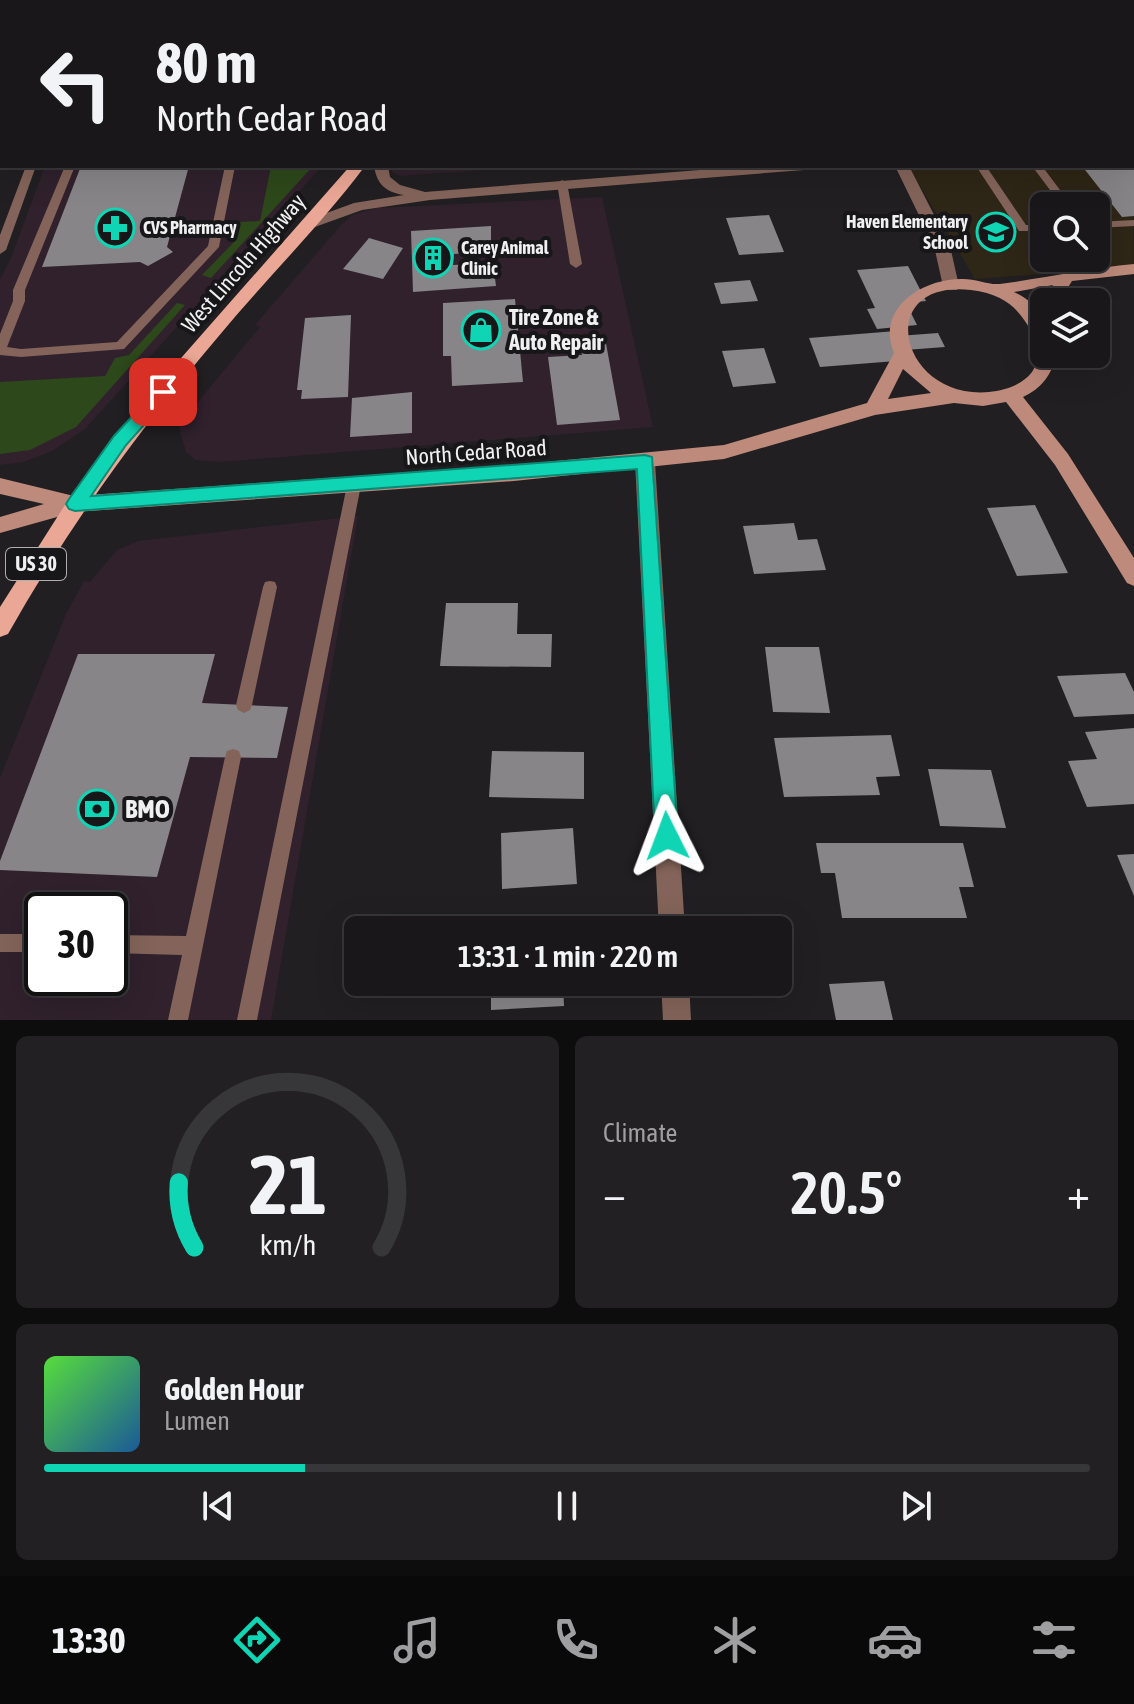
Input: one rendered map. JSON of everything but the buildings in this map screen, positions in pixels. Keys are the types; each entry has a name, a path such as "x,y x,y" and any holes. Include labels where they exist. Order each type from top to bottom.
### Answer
{"main road":[{"name":"West Lincoln Highway","path":"75,504 120,441 356,168"},
{"path":"954,396 925,380 902,355 898,330 906,307 927,291 951,286 994,290 1134,269"},
{"path":"1060,288 1067,277"},
{"path":"994,290 1030,309"},
{"path":"874,408 902,355"},
{"path":"1045,368 1032,384 1010,395 1062,459 1134,577"},
{"name":"North Cedar Road","path":"0,525 75,504 645,462 753,445 874,408 954,396 985,399 1010,395"},
{"name":"North Cedar Road","path":"0,486 75,504"},
{"name":"US 30","path":"0,627 23,583 75,504"}],"street":[{"path":"381,168 383,179 395,189 430,196"},
{"path":"307,225 359,206 430,196 776,168"},
{"path":"903,168 942,246 951,286"},
{"path":"645,462 671,916"},
{"path":"676,996 677,1020"}],"lane":[{"path":"0,250 30,168"},
{"path":"69,168 19,290 19,301 0,350 21,353 120,346 213,247 230,168"},
{"path":"58,196 78,168"},
{"path":"982,168 1023,229 1030,229"},
{"path":"1038,168 1056,192"},
{"path":"562,183 576,264"},
{"path":"1110,224 1134,223"},
{"path":"247,1020 354,485"},
{"path":"244,705 270,587"},
{"path":"178,1020 233,757"},
{"path":"0,943 24,943"},
{"path":"128,944 194,946"}],"shaded area":[{"path":"44,168 320,168 85,429 52,451 24,462 0,465 0,279 11,258"},
{"path":"393,168 509,168 400,176 392,172"},
{"name":"Haven Elementary School","path":"909,168 1132,168 1134,267 1110,269 1110,192 1030,192 1030,272 1068,272 975,279"},
{"path":"602,197 653,427 219,462 195,460 186,452 179,428 192,409 260,327 255,325 352,215 377,208"},
{"path":"358,516 271,1020 0,1020 0,778 66,614 84,581 90,582 117,550 138,541"}],"green space":[{"path":"271,168 311,168 211,278 202,275 235,241 240,222 260,221"},
{"path":"177,303 185,305 76,427 30,450 0,454 0,382 105,376 115,358 129,355"}],"place":[{"name":"CVS Pharmacy","path":"115,228"},
{"name":"Haven Elementary School","path":"996,232"},
{"name":"Carey Animal Clinic","path":"433,258"},
{"name":"Tire Zone & Auto Repair","path":"481,330"},
{"name":"BMO","path":"97,809"}],"route":[{"path":"163,392 120,441 75,504 645,462 667,836"}]}
